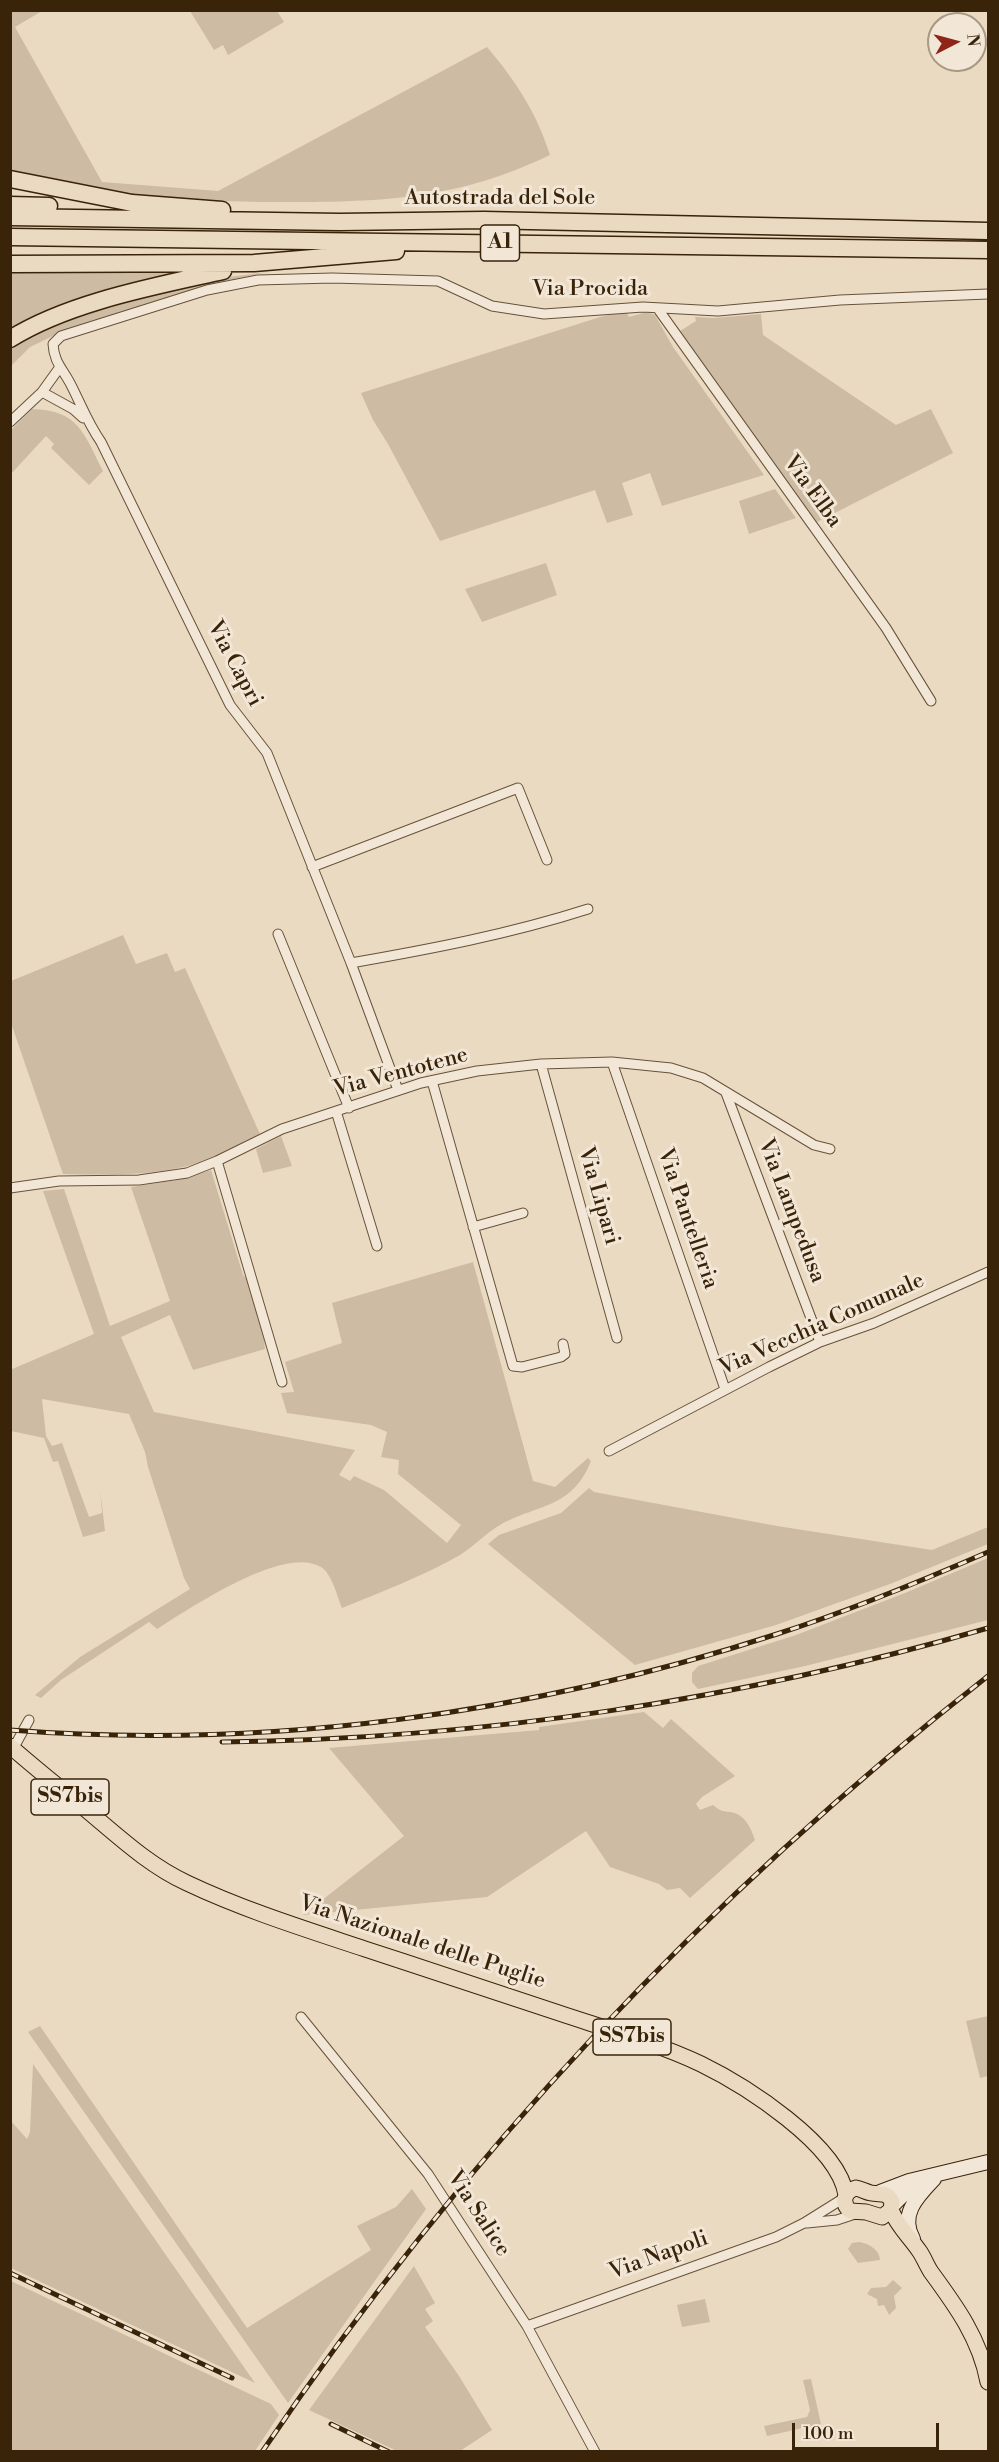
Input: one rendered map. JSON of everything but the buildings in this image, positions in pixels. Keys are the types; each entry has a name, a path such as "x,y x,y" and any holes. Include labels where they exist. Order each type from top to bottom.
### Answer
{"highway":[{"path":"10,179 132,203 235,211 288,221"},
{"path":"10,205 105,207 193,220"},
{"name":"Autostrada del Sole","path":"10,217 288,221 484,220 988,231"},
{"name":"Autostrada del Sole","path":"10,237 988,250"},
{"path":"10,264 254,263 480,243"},
{"path":"10,339 39,324 90,305 150,287 254,263"}],"main road":[{"name":"Via Nazionale delle Puglie","path":"12,1747 127,1844 158,1867 184,1882 218,1897 327,1936 626,2035 679,2055 724,2076 766,2103 799,2129 830,2162 840,2178 845,2196"},
{"name":"Via Nazionale delle Puglie","path":"830,2162 845,2172 864,2191"},
{"path":"948,2172 908,2190 885,2216 847,2209 845,2196 852,2189 880,2192 909,2181 988,2162"},
{"path":"930,2271 910,2234 909,2214 914,2200 934,2179"},
{"path":"880,2192 890,2198 897,2225 919,2251"},
{"path":"874,2215 948,2292 970,2331 988,2382"}],"street":[{"name":"Via Procida","path":"60,367 54,358 53,345 62,336 207,290 258,280 332,278 438,281 492,306 544,314 643,307 718,311 840,300 988,294"},
{"name":"Via Elba","path":"658,309 886,628 931,701"},
{"path":"10,422 42,392 60,367"},
{"name":"Via Capri","path":"60,367 70,383 86,420 101,442 230,705 267,753 351,963 398,1090"},
{"path":"42,392 73,409 86,420"},
{"path":"312,867 518,788 547,860"},
{"path":"351,963 461,944 542,924 588,909"},
{"path":"278,934 349,1108"},
{"name":"Via Ventotene","path":"10,1188 59,1181 139,1180 187,1173 282,1129 398,1090 477,1071 541,1064 612,1062 670,1068 703,1078 814,1145 831,1149"},
{"name":"Via Pantelleria","path":"612,1062 725,1389"},
{"name":"Via Lipari","path":"541,1064 617,1338"},
{"path":"432,1081 513,1366 522,1367 561,1357 565,1354 563,1344"},
{"name":"Via Lampedusa","path":"726,1093 820,1342"},
{"path":"336,1111 378,1246"},
{"path":"217,1161 282,1382"},
{"path":"473,1227 523,1213"},
{"name":"Via Vecchia Comunale","path":"609,1451 725,1389 820,1342 873,1323 988,1272"},
{"path":"12,1747 29,1720"},
{"name":"Via Salice","path":"301,2017 428,2174 527,2326 595,2451"},
{"name":"Via Napoli","path":"527,2326 776,2237 804,2223 845,2196"},
{"name":"Via Napoli","path":"804,2223 837,2220 858,2212"}],"shaded area":[{"path":"11,10 42,11 15,27 102,182 218,191 487,47 524,98 539,125 550,155 516,170 452,189 389,199 356,201 241,202 152,197 72,187 11,173"},
{"path":"190,11 277,11 284,22 228,55 223,45 214,50"},
{"path":"11,269 173,270 174,278 11,335"},
{"path":"268,272 206,285 59,333 30,347 11,366 11,346 79,314 190,282"},
{"path":"626,311 629,317 647,312 655,315 673,347 764,475 662,506 650,473 622,483 633,515 607,523 595,490 440,541 373,420 361,393 600,317"},
{"path":"761,314 763,335 896,425 931,409 953,453 817,522 680,331 696,321 695,317 714,318"},
{"path":"32,409 48,410 60,414 70,419 85,435 103,471 89,485 51,448 54,444 46,436 11,474 11,430"},
{"path":"775,489 796,518 749,534 739,501"},
{"path":"546,563 557,595 482,622 465,589"},
{"path":"123,935 136,964 167,953 175,972 185,968 260,1134 207,1160 188,1166 157,1172 63,1174 11,1023 11,981"},
{"path":"281,1136 292,1166 263,1173 256,1149"},
{"path":"211,1170 243,1275 248,1280 262,1322 265,1349 193,1370 170,1315 121,1337 154,1412 355,1450 339,1475 350,1481 354,1476 384,1490 447,1543 461,1525 398,1474 399,1460 381,1457 387,1432 371,1425 287,1413 281,1393 294,1392 285,1362 342,1343 332,1303 473,1262 533,1481 555,1487 588,1458 591,1461 583,1477 564,1497 500,1525 460,1555 402,1583 342,1608 331,1580 321,1567 305,1562 284,1564 261,1571 213,1595 157,1629 149,1622 61,1680 41,1698 35,1695 80,1657 190,1589 184,1578 145,1452 129,1414 42,1399 46,1436 52,1446 62,1443 89,1517 102,1513 100,1489 105,1531 83,1537 58,1461 53,1462 44,1438 11,1431 10,1370 94,1334 43,1191 64,1189 110,1326 170,1301 131,1187 177,1180"},
{"path":"589,1488 594,1492 777,1526 932,1550 988,1527 988,1544 890,1584 776,1625 635,1665 488,1544 499,1535 561,1513"},
{"path":"988,1558 988,1620 805,1666 698,1689 692,1682 692,1673 698,1666 796,1635"},
{"path":"644,1712 663,1728 671,1719 735,1776 702,1797 696,1804 700,1810 713,1805 740,1816 749,1826 755,1840 690,1898 680,1888 667,1890 659,1884 610,1867 586,1831 487,1897 303,1915 404,1836 329,1748 539,1730 539,1727"},
{"path":"988,2016 988,2076 980,2078 966,2021"},
{"path":"40,2026 247,2328 371,2250 357,2226 396,2207 412,2189 426,2209 288,2403 28,2032"},
{"path":"33,2064 255,2383 11,2268 11,2121 27,2139 30,2132"},
{"path":"859,2242 873,2248 880,2260 858,2263 848,2249 852,2243"},
{"path":"414,2266 435,2303 425,2309 433,2321 425,2327 492,2430 460,2451 397,2451 309,2410"},
{"path":"893,2280 902,2288 894,2296 896,2308 889,2315 884,2305 878,2306 877,2299 867,2294 871,2288 886,2287"},
{"path":"11,2281 271,2404 279,2415 255,2451 11,2451"},
{"path":"705,2299 710,2322 682,2327 677,2305"},
{"path":"811,2379 821,2424 767,2436 764,2426 807,2417 810,2410 803,2380"}],"railway":[{"path":"10,1730 107,1735 204,1735 301,1730 398,1720 495,1705 590,1686 684,1662 777,1634 884,1596 988,1552"},
{"path":"222,1742 416,1733 513,1724 609,1711 800,1676 988,1628"},
{"path":"262,2452 339,2343 420,2237 506,2134 595,2035 688,1940 785,1848 885,1760 988,1676"},
{"path":"10,2273 232,2378"},
{"path":"331,2424 389,2452"}]}
